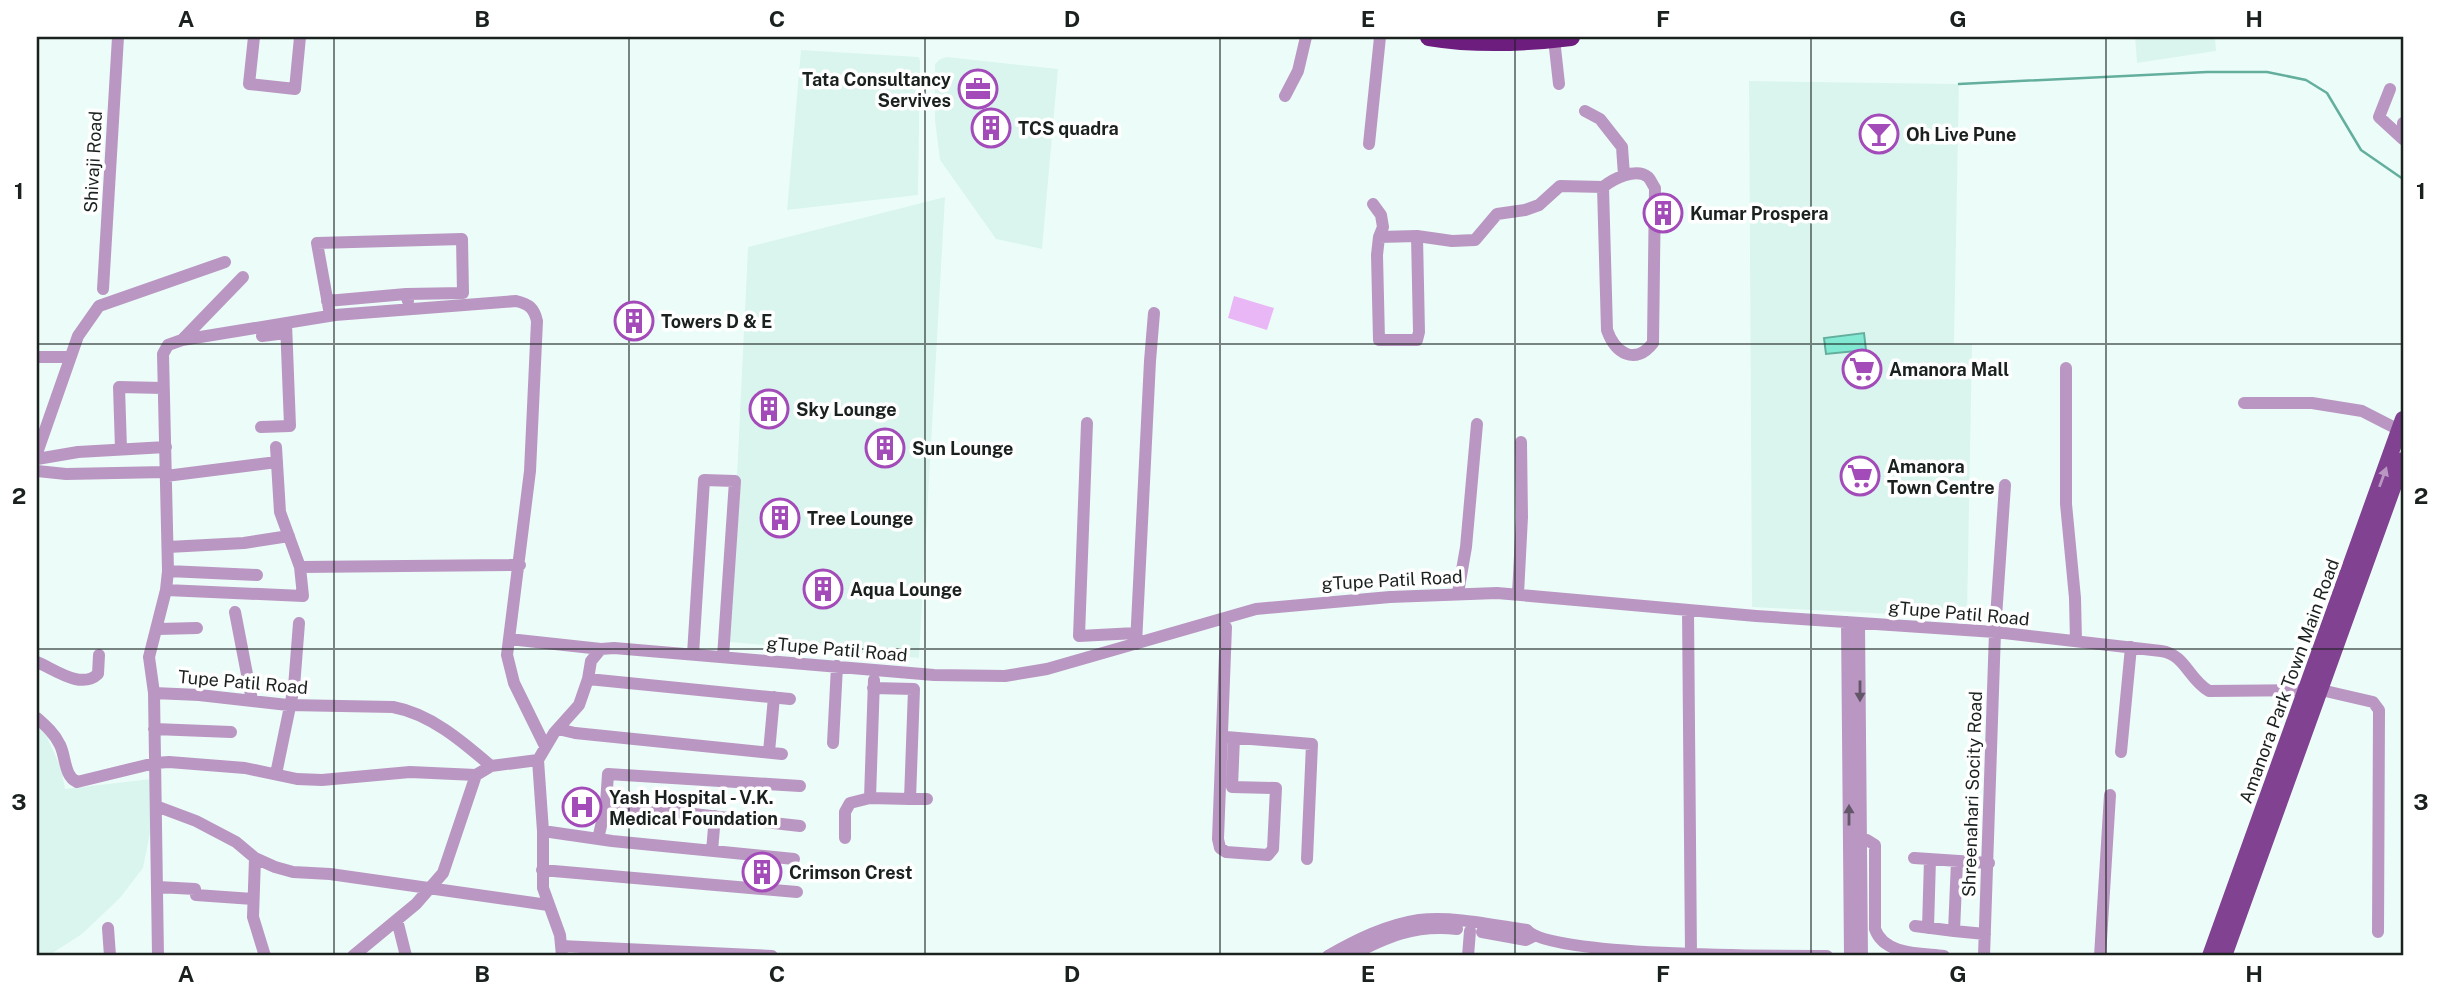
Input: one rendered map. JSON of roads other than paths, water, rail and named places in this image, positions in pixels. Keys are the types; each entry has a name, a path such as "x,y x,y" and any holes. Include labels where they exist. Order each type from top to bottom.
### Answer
{"highway":[{"path":"1429,37 1484,43 1562,38"}],"main road":[{"name":"Amanora Park Town Main Road","path":"2224,956 2402,427"},
{"name":"Amanora Park Town Main Road","path":"2210,956 2403,460"}],"street":[{"name":"Shivaji Road","path":"103,289 118,37"},
{"path":"254,37 249,84 295,89 300,37"},
{"path":"1285,96 1298,71 1306,37"},
{"path":"1369,144 1380,37"},
{"path":"1559,83 1562,38"},
{"path":"2390,89 2379,117 2403,139"},
{"path":"1585,111 1600,119 1622,147 1624,175"},
{"path":"1379,237 1418,236 1452,241 1475,240 1497,214 1539,205 1560,186 1603,187 1612,179 1624,175 1640,174 1648,177 1655,188 1653,343 1644,354 1637,356 1625,352 1611,342 1607,330 1603,187"},
{"path":"1373,204 1381,215 1383,227 1377,255 1379,340 1417,340 1418,236"},
{"path":"327,301 407,294 463,293 462,239 317,243 327,301 330,315"},
{"path":"37,453 78,335 99,306 225,262"},
{"path":"182,340 243,277"},
{"path":"407,294 408,309"},
{"path":"262,336 330,315 516,301 527,303 535,312 537,321 530,471 507,655 514,682 545,747"},
{"path":"1087,423 1079,636 1136,638 1154,313"},
{"path":"154,693 149,657 158,629 168,571 164,350 182,340 286,328"},
{"path":"261,427 290,426 286,328"},
{"path":"37,357 70,357"},
{"path":"2066,368 2066,504 2075,598 2076,641"},
{"path":"121,449 119,387 163,388"},
{"path":"2244,403 2312,403 2362,411 2402,427"},
{"path":"1458,593 1466,547 1477,424"},
{"path":"1518,594 1522,517 1521,442"},
{"path":"37,459 78,452 166,447"},
{"path":"166,590 303,596 300,567 280,512 276,447"},
{"path":"37,471 66,474 166,474 277,462"},
{"path":"694,651 704,480 735,481 723,651"},
{"name":"Shreenahari Socity Road","path":"1984,956 1995,632 2005,485"},
{"path":"167,547 244,543 289,536"},
{"path":"300,567 520,565"},
{"path":"168,571 257,575"},
{"name":"gTupe Patil Road","path":"509,639 601,649 723,651 837,666 944,675 1014,675 1047,669 1136,638 1256,609 1458,593 1518,594 1688,610 1995,632 2169,652 2178,657 2195,681 2208,691 2314,690 2373,702 2379,710 2378,932"},
{"path":"1688,610 1691,955"},
{"path":"235,612 252,700"},
{"path":"1853,622 1855,840 1862,899 1862,956"},
{"path":"276,774 293,687 299,623"},
{"path":"158,629 197,628"},
{"path":"1226,628 1228,737 1232,787 1276,788 1273,849 1268,855 1226,852 1220,848 1228,737"},
{"path":"2121,752 2131,647"},
{"path":"601,649 592,661 579,705 558,729 538,761 543,831 543,888 555,920 562,951 772,956"},
{"path":"37,662 75,679 86,681 92,680 98,674 99,655"},
{"path":"833,743 837,666"},
{"path":"870,798 874,670"},
{"path":"588,680 790,699"},
{"path":"873,688 914,689 910,799"},
{"name":"Tupe Patil Road","path":"158,956 154,693 288,705 393,707 408,710 452,734 491,766"},
{"path":"558,729 575,733 776,753 774,698"},
{"path":"37,719 49,728 60,746 69,776 76,782 169,762 233,767 297,779 322,780 410,772 475,775 491,766 538,761"},
{"path":"154,729 231,732"},
{"path":"1228,737 1312,744 1307,859"},
{"path":"598,839 606,804 608,774 800,786"},
{"path":"353,956 432,888 443,873 475,775"},
{"path":"2100,956 2110,795"},
{"path":"845,838 846,807 856,800 927,799"},
{"path":"606,804 800,826"},
{"path":"156,806 196,821 236,842 255,858 293,872 330,874 548,905"},
{"path":"712,851 715,816"},
{"path":"543,831 794,859"},
{"path":"255,858 253,917 265,956"},
{"path":"1914,858 1989,863"},
{"path":"1930,859 1922,927 1985,934"},
{"path":"1954,931 1958,861"},
{"path":"542,870 797,892"},
{"path":"158,887 195,889 196,895 212,898 253,899"},
{"path":"1862,899 1881,941 1881,956"},
{"path":"1850,956 1862,899"},
{"path":"397,920 406,956"},
{"path":"1331,956 1382,929 1419,920 1440,920 1527,930 1532,937 1563,947 1691,955 1827,956"},
{"path":"1350,956 1395,934 1419,929 1449,928 1526,940 1532,937"},
{"path":"108,929 110,956"},
{"path":"1468,956 1470,931"},
{"path":"1881,941 1894,949 1944,956"},
{"path":"1556,956 1563,947"}],"waterway":[{"path":"1959,84 2207,72 2267,72 2306,80 2327,93 2361,150 2403,179"}],"place":[{"name":"Tata Consultancy Servives","path":"978,89"},
{"name":"TCS quadra","path":"991,128"},
{"name":"Oh Live Pune","path":"1879,134"},
{"name":"Kumar Prospera","path":"1663,213"},
{"name":"Towers D & E","path":"634,321"},
{"name":"Amanora Mall","path":"1862,369"},
{"name":"Sky Lounge","path":"769,409"},
{"name":"Sun Lounge","path":"885,448"},
{"name":"Amanora Town Centre","path":"1860,476"},
{"name":"Tree Lounge","path":"780,518"},
{"name":"Aqua Lounge","path":"823,589"},
{"name":"Yash Hospital - V.K. Medical Foundation","path":"582,807"},
{"name":"Crimson Crest","path":"762,872"}]}
